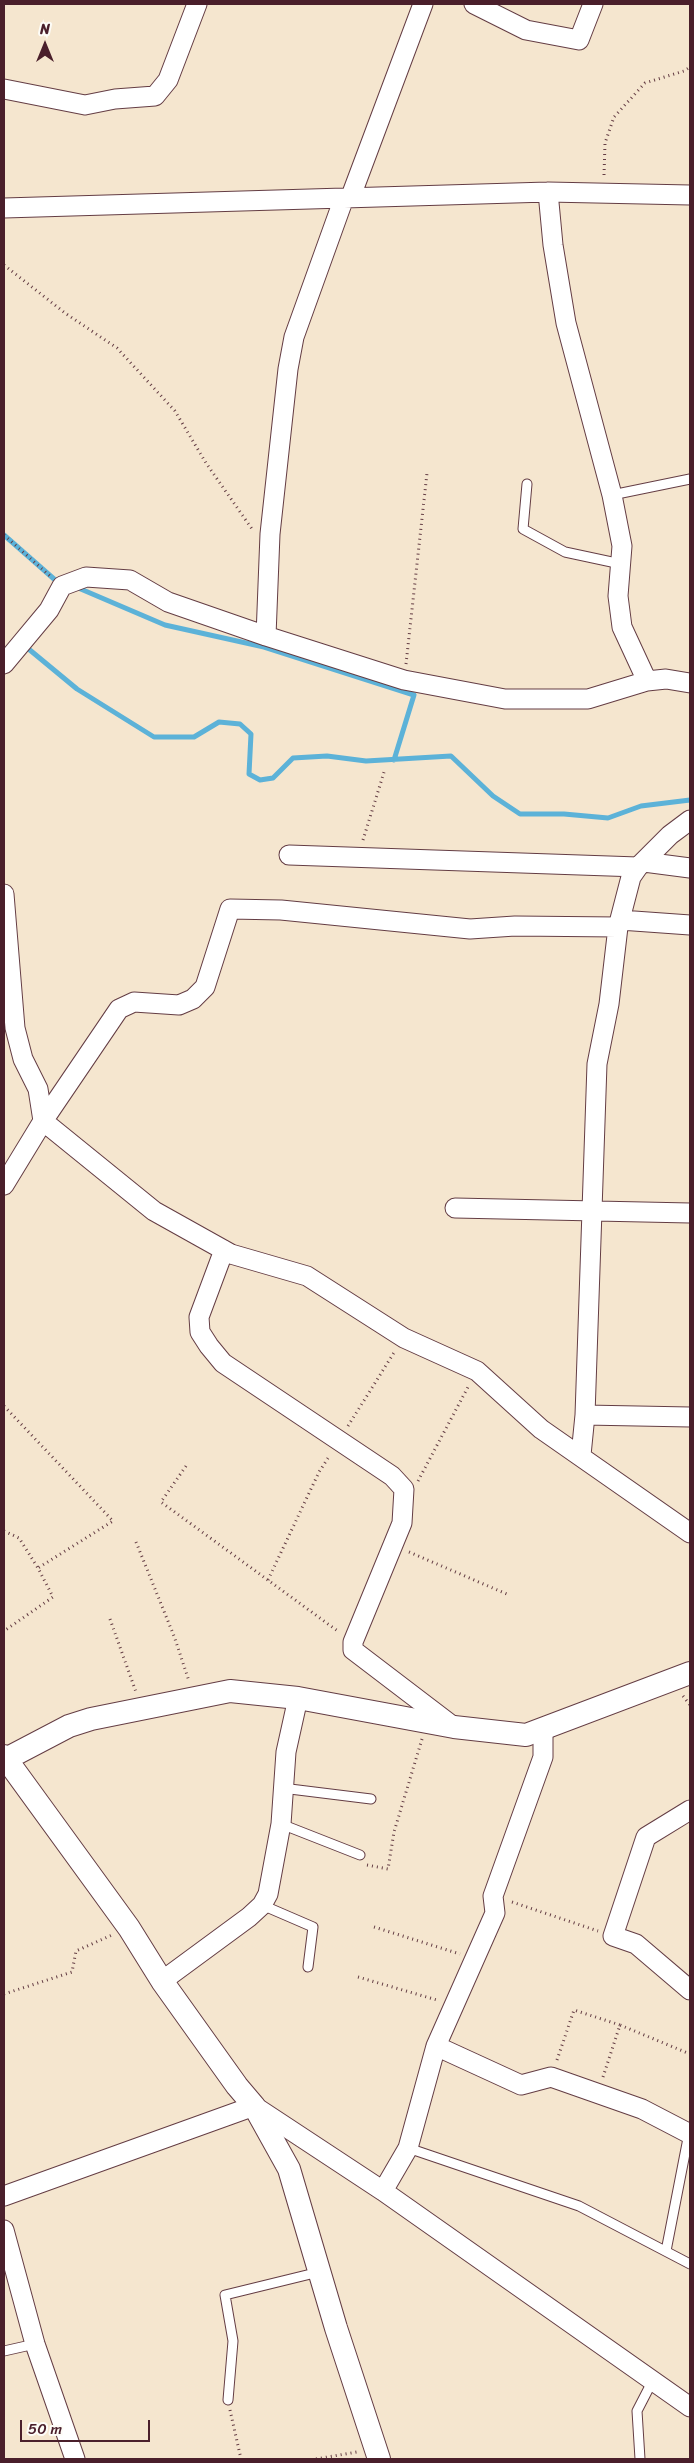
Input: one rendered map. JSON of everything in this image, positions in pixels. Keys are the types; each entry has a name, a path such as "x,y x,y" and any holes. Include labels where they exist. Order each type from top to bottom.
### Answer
{"street":[{"path":"4,89 85,105 115,99 155,96 168,80 197,4"},
{"path":"266,636 270,541 288,369 294,337 423,4"},
{"path":"474,4 526,30 579,40 593,4"},
{"path":"548,192 552,245 566,324 612,495 622,546 618,596 622,627 647,681"},
{"path":"4,208 548,192 690,195"},
{"path":"4,664 49,610 62,586 86,577 130,580 168,602 266,636 404,680 505,699 588,699 647,681 666,679 690,683"},
{"path":"581,1455 585,1415 597,1064 609,1004 619,924 631,877 670,836 690,820"},
{"path":"289,855 690,868"},
{"path":"4,894 15,1028 24,1059 38,1089 43,1121 154,1211 224,1250 307,1276 404,1338 477,1371 541,1429 690,1528"},
{"path":"4,1185 43,1121 119,1009 134,1002 179,1005 193,999 205,987 230,909 280,910 470,929 619,924 690,925"},
{"path":"456,1208 690,1213"},
{"path":"224,1250 199,1317 200,1332 209,1346 223,1362 392,1476 404,1488 402,1523 353,1642 353,1650 454,1727"},
{"path":"585,1415 690,1418"},
{"path":"378,2454 289,2169 254,2106 162,1981 128,1928 5,1757 70,1726 230,1691 298,1698 454,1727 526,1734 543,1730 690,1673"},
{"path":"162,1981 249,1917 262,1906 268,1894 280,1824 286,1752 298,1698"},
{"path":"382,2192 408,2148 436,2046 495,1913 493,1896 543,1757 543,1730"},
{"path":"690,1810 646,1837 613,1936 636,1944 690,1990"},
{"path":"436,2046 521,2085 551,2077 642,2109 690,2133"},
{"path":"254,2106 382,2192 690,2407"},
{"path":"4,2196 254,2106"},
{"path":"4,2230 36,2344 75,2459"}],"lane":[{"path":"612,495 690,479"},
{"path":"528,484 524,529 566,552 622,564"},
{"path":"282,1788 371,1799"},
{"path":"280,1824 360,1855"},
{"path":"262,1906 313,1927 308,1967"},
{"path":"666,2251 690,2133"},
{"path":"408,2148 579,2206 690,2264"},
{"path":"228,2400 233,2341 225,2296 320,2272"},
{"path":"4,2351 36,2344"},
{"path":"640,2459 638,2411 652,2382"}],"path":[{"path":"604,193 605,143 614,118 645,83 684,71 690,67"},
{"path":"4,265 65,313 117,348 174,411 206,462 253,530 270,541"},
{"path":"404,680 427,473"},
{"path":"4,535 62,586"},
{"path":"358,858 385,769"},
{"path":"403,1509 477,1371"},
{"path":"4,1406 113,1521 38,1568"},
{"path":"186,1466 161,1502 353,1642"},
{"path":"4,1531 19,1538 53,1597 4,1631"},
{"path":"136,1542 174,1636 195,1698"},
{"path":"392,1545 509,1595"},
{"path":"110,1619 143,1709"},
{"path":"361,1864 388,1869 394,1832 427,1722"},
{"path":"493,1896 613,1936"},
{"path":"374,1927 475,1958"},
{"path":"4,1994 72,1972 76,1951 128,1928"},
{"path":"358,1977 454,2006"},
{"path":"551,2077 574,2010 620,2025 690,2054"},
{"path":"598,2094 620,2025"},
{"path":"228,2400 241,2459"},
{"path":"316,2459 378,2454"}],"waterway":[{"path":"4,535 54,579 61,582"},
{"path":"76,587 165,625 264,647 414,695 394,760"},
{"path":"25,646 77,689 154,737 194,737 219,722 240,724 251,734 249,774 260,780 273,778 293,758 327,756 366,761 451,756 493,796 520,814 564,814 608,818 641,806 690,800"}]}
